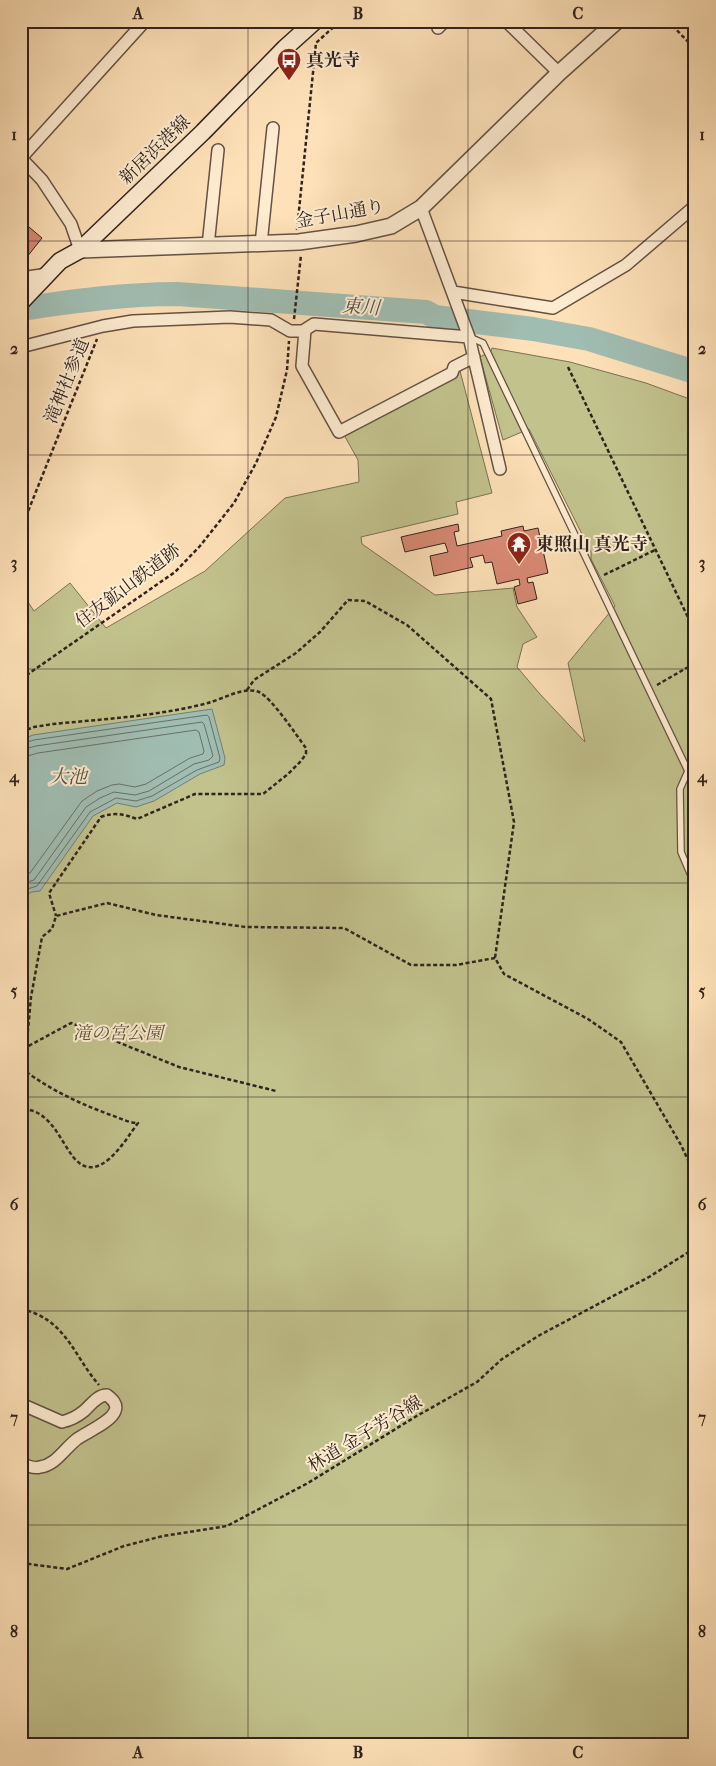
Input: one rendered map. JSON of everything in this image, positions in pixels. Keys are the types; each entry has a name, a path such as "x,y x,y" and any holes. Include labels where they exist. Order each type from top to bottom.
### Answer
{"main road":[{"name":"新居浜港線","path":"21,302 60,261 80,250 203,132 285,48 315,21"}],"street":[{"path":"80,250 71,224 42,180 21,158 145,21"},
{"path":"506,21 559,73"},
{"name":"金子山通り","path":"80,250 299,242 356,234 391,226 421,208 559,73 617,21"},
{"path":"261,244 273,128"},
{"path":"208,246 218,150"},
{"path":"454,294 553,308 626,264 695,206"},
{"path":"421,208 468,336 500,469"},
{"path":"21,278 42,280"},
{"path":"21,347 102,326 133,321 230,318 271,320 305,330"},
{"path":"305,330 314,324 468,336"},
{"path":"305,330 302,366 339,432 452,373 454,367 474,357"},
{"path":"21,1404 62,1422 68,1421 83,1412 99,1396 105,1395 116,1404 116,1411 110,1418 77,1439 52,1463 39,1468 21,1463"}],"lane":[{"path":"468,336 483,343 688,771 680,789 681,852 695,885"}],"path":[{"path":"299,242 297,231 316,43 340,21"},
{"path":"668,21 695,49"},
{"name":"住友鉱山鉄道跡","path":"21,679 174,572 200,546 234,503 256,463 276,417 287,370 298,270"},
{"name":"滝神社参道","path":"21,529 102,326"},
{"path":"568,367 695,632"},
{"path":"596,579 655,550"},
{"path":"248,690 254,680 296,653 320,632 348,600 365,601 407,626 491,699 514,822 495,958 504,974 588,1018 621,1042 681,1145 695,1175"},
{"path":"649,690 695,663"},
{"path":"21,732 34,727 53,724 179,710 221,700 248,690 261,693 306,748 306,754 301,761 263,794 195,794 138,819 122,814 101,817 49,893 56,916 52,929 42,937 31,997 27,1041 22,1049"},
{"path":"56,916 106,903 156,914 246,927 344,928 411,965 456,965 495,958"},
{"path":"22,1049 71,1023 179,1067 276,1091"},
{"path":"21,1068 42,1083 76,1102 138,1123 111,1159 96,1167 87,1166 79,1164 74,1158 50,1121 38,1112 21,1108"},
{"name":"林道 金子芳谷線","path":"21,1563 67,1569 124,1546 162,1536 227,1526 308,1483 415,1417 477,1382 502,1359 531,1341 649,1277 695,1248"},
{"path":"21,1309 36,1313 52,1323 64,1334 105,1395"}],"green space":[{"name":"滝の宮公園","path":"492,348 570,362 646,383 695,401 695,1745 21,1745 21,600 26,599 34,611 70,583 106,628 205,571 285,498 359,482 358,460 344,435 459,367 492,493 456,502 458,514 361,537 362,544 435,595 513,588 517,607 537,637 523,644 517,667 585,742 568,663 615,606 591,559 591,552 529,429 503,440 480,357 491,351"}],"water":[{"name":"大池","path":"212,709 225,758 224,765 200,774 154,801 136,807 117,803 93,816 40,891 21,897 21,740 33,735"}],"building":[{"path":"29,227 42,238 23,262 21,260 21,236"},
{"name":"東照山 真光寺","path":"458,524 459,531 454,532 457,546 502,536 501,531 523,526 524,531 538,528 548,573 527,578 528,583 533,582 537,599 518,604 514,587 520,585 519,579 497,584 492,562 485,563 483,555 470,558 473,567 434,576 430,556 448,552 445,543 405,552 401,537"}],"waterway":[{"name":"東川","path":"21,309 99,298 177,294 426,312 435,317 533,329 589,339 695,372"}],"place":[{"name":"真光寺","path":"289,81"},
{"name":"東照山 真光寺","path":"519,565"}]}
